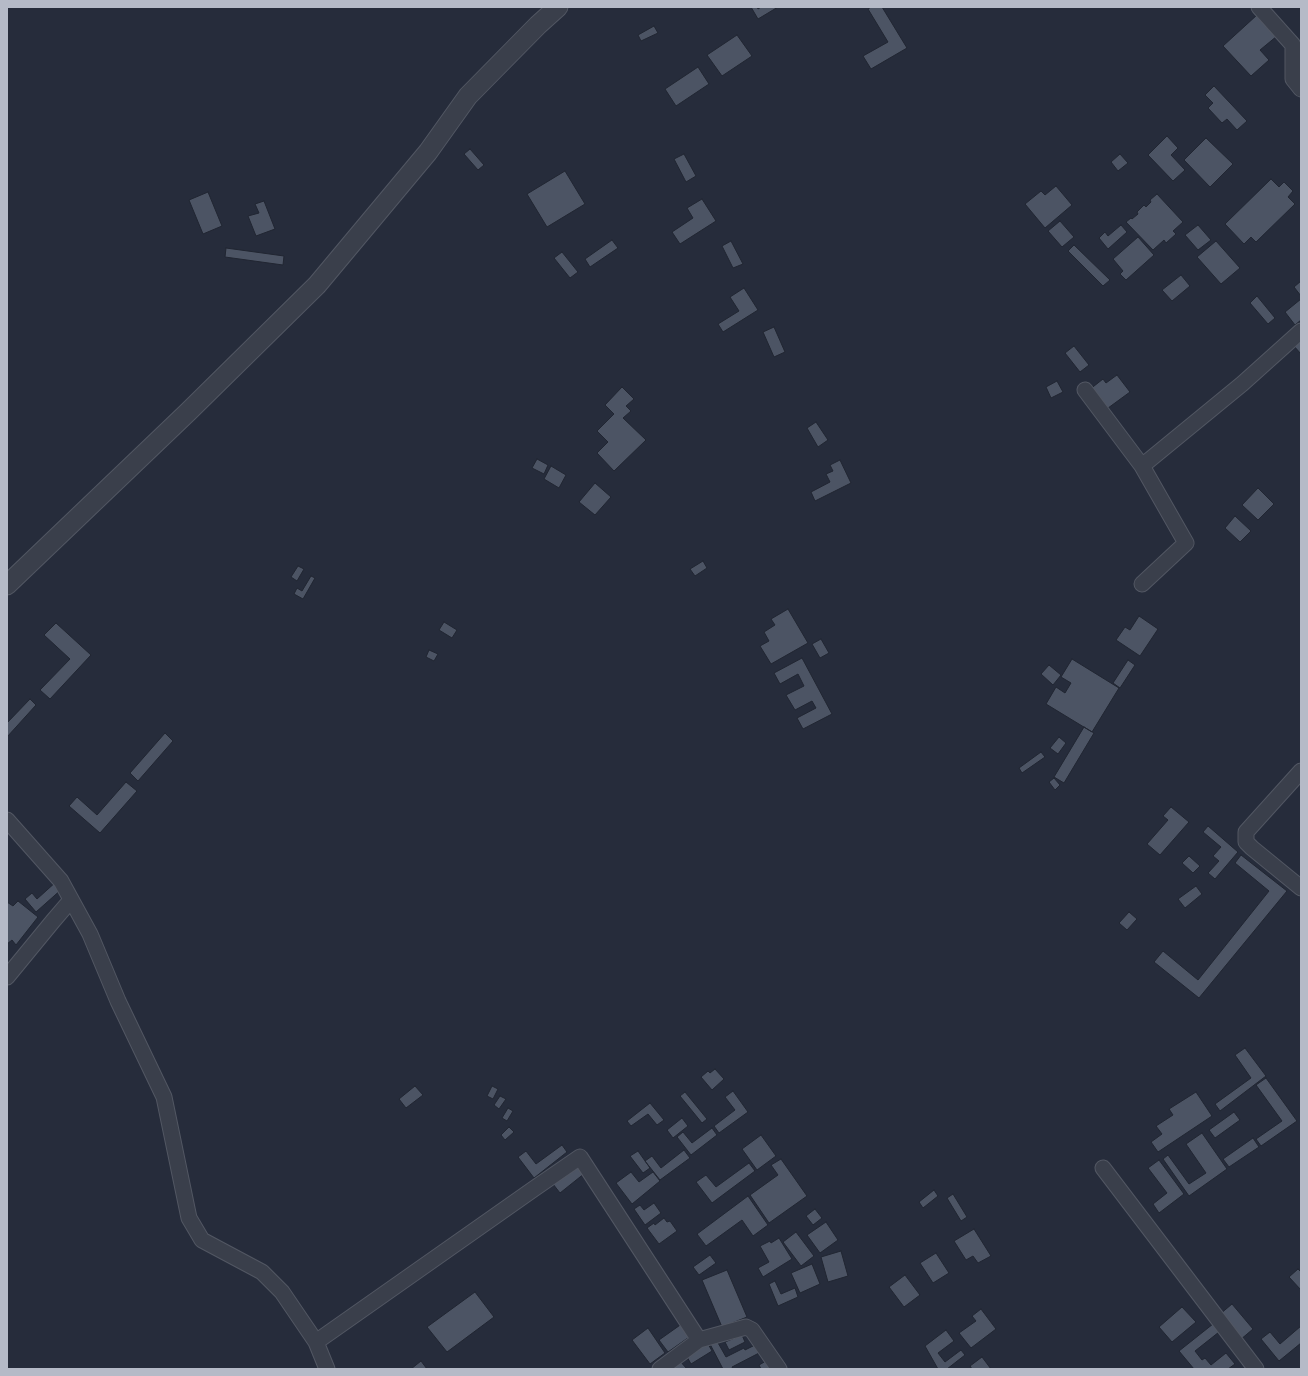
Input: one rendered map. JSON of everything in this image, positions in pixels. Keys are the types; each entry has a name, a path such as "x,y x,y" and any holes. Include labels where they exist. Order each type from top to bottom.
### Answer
{"street":[{"path":"7,585 188,412 317,285 428,152 468,96 538,25 558,7"},
{"path":"1259,7 1293,45 1293,79 1301,89"},
{"path":"1142,466 1242,384 1301,331"},
{"path":"1085,390 1142,466 1186,543 1142,584"},
{"path":"1301,771 1246,832 1246,842 1301,888"},
{"path":"7,820 61,881 90,934 118,1001 164,1097 188,1218 202,1240 262,1272 282,1292 316,1342 327,1369"},
{"path":"7,977 71,900"},
{"path":"316,1342 580,1157 699,1340"},
{"path":"1103,1168 1256,1369"},
{"path":"660,1369 699,1340 746,1327 752,1330 779,1369"}],"building":[{"path":"751,7 757,7 758,9 761,7 778,7 758,19"},
{"path":"871,7 882,7 907,48 871,69 863,56 888,42 868,9"},
{"path":"1257,15 1277,36 1260,50 1269,60 1251,76 1223,46"},
{"path":"654,26 658,33 641,41 638,35"},
{"path":"737,35 752,56 722,76 707,55"},
{"path":"698,67 709,84 676,106 665,89"},
{"path":"1214,86 1247,121 1237,130 1227,119 1222,123 1208,108 1213,103 1205,95"},
{"path":"1167,136 1178,148 1171,155 1185,170 1173,181 1148,155"},
{"path":"1206,138 1233,164 1210,187 1184,160"},
{"path":"470,149 484,165 478,170 464,154"},
{"path":"684,154 696,176 686,182 674,159"},
{"path":"1120,154 1128,163 1118,171 1111,162"},
{"path":"565,171 585,204 547,227 527,194"},
{"path":"1271,179 1279,187 1284,182 1293,191 1288,197 1295,204 1256,242 1251,237 1244,244 1225,224"},
{"path":"1056,186 1072,205 1045,228 1025,204 1041,191 1045,195"},
{"path":"208,192 222,226 203,234 189,200"},
{"path":"1157,194 1183,222 1173,231 1176,234 1166,243 1164,240 1153,250 1126,222 1138,214 1137,212 1144,205 1146,207 1151,202 1150,200"},
{"path":"702,199 716,221 680,244 672,232 693,218 687,208"},
{"path":"264,201 275,229 256,236 248,216 259,213 255,204"},
{"path":"1060,221 1074,237 1062,247 1048,231"},
{"path":"1121,225 1127,232 1108,249 1099,238 1105,232 1108,236"},
{"path":"1198,225 1211,240 1198,250 1185,235"},
{"path":"1138,237 1154,255 1126,280 1120,274 1123,271 1113,259"},
{"path":"612,240 618,248 590,267 585,259"},
{"path":"731,241 743,264 733,268 722,246"},
{"path":"1216,241 1240,268 1221,284 1197,257"},
{"path":"1074,245 1110,280 1103,286 1068,251"},
{"path":"226,248 284,256 283,265 225,257"},
{"path":"562,252 578,272 570,278 554,258"},
{"path":"1181,275 1190,286 1172,301 1162,290"},
{"path":"1301,281 1301,296 1294,287"},
{"path":"744,288 758,310 723,332 718,324 739,311 730,297"},
{"path":"1257,296 1275,318 1268,324 1250,303"},
{"path":"1301,299 1301,320 1295,325 1285,312"},
{"path":"774,327 785,352 774,357 763,332"},
{"path":"1301,339 1301,354 1293,345"},
{"path":"1074,346 1089,365 1080,372 1065,353"},
{"path":"1117,375 1130,392 1104,411 1089,390 1103,379 1106,383"},
{"path":"1057,381 1063,392 1051,398 1046,387"},
{"path":"622,387 634,399 626,406 631,411 623,418 646,440 614,471 597,453 608,442 597,431 614,414 605,405"},
{"path":"816,422 828,440 818,447 807,428"},
{"path":"537,459 548,465 544,474 532,468"},
{"path":"840,460 851,483 815,501 811,492 830,482 826,474 833,471 830,465"},
{"path":"551,466 566,475 559,488 544,479"},
{"path":"595,483 611,497 595,515 579,502"},
{"path":"1258,488 1274,504 1258,520 1242,505"},
{"path":"1235,516 1251,531 1240,542 1225,528"},
{"path":"703,561 707,568 695,576 690,569"},
{"path":"298,566 304,569 297,581 291,577"},
{"path":"311,576 315,578 303,599 294,594 297,588 302,591"},
{"path":"788,609 808,643 771,664 760,646 769,641 764,632 775,625 771,619"},
{"path":"1139,616 1158,629 1140,656 1116,640 1125,627 1130,630"},
{"path":"444,622 457,630 452,638 439,630"},
{"path":"56,623 91,655 50,699 40,690 70,659 44,635"},
{"path":"821,639 829,653 820,658 812,644"},
{"path":"429,650 438,654 434,661 426,657"},
{"path":"802,658 832,714 803,729 797,718 816,708 812,701 795,710 786,695 804,686 798,674 780,684 774,673"},
{"path":"1072,659 1119,688 1092,732 1046,704 1056,687 1065,693 1071,683 1061,677"},
{"path":"1128,660 1135,665 1120,688 1113,683"},
{"path":"1049,665 1061,675 1053,685 1041,674"},
{"path":"30,699 36,705 7,737 7,723"},
{"path":"1084,727 1094,733 1064,783 1054,777"},
{"path":"165,733 173,741 138,781 130,773"},
{"path":"1059,737 1066,743 1058,754 1050,748"},
{"path":"1041,752 1045,757 1022,773 1019,768"},
{"path":"1054,778 1060,785 1055,790 1049,782"},
{"path":"126,782 137,791 100,833 69,806 77,797 97,815"},
{"path":"1171,807 1189,822 1160,855 1147,844 1168,820 1163,816"},
{"path":"1208,826 1238,852 1215,879 1208,873 1219,861 1213,856 1221,847 1203,832"},
{"path":"1241,855 1287,891 1199,998 1154,962 1163,951 1198,980 1269,891 1235,863"},
{"path":"1189,856 1200,866 1193,873 1182,863"},
{"path":"57,881 63,888 36,912 25,899 32,893 37,899"},
{"path":"1196,886 1202,894 1185,908 1178,899"},
{"path":"18,901 38,917 16,945 12,940 7,944 7,902 13,906"},
{"path":"1129,912 1137,919 1127,930 1119,923"},
{"path":"1245,1048 1266,1076 1220,1111 1215,1104 1251,1078 1235,1055"},
{"path":"715,1069 724,1079 712,1090 701,1077 708,1071 710,1073"},
{"path":"1266,1078 1297,1121 1261,1146 1256,1139 1282,1121 1256,1085"},
{"path":"415,1086 423,1095 406,1108 399,1099"},
{"path":"492,1086 498,1089 493,1099 487,1096"},
{"path":"733,1091 748,1112 719,1133 714,1126 735,1110 725,1097"},
{"path":"685,1092 707,1119 702,1123 680,1096"},
{"path":"1196,1092 1212,1116 1158,1152 1151,1142 1162,1134 1156,1126 1173,1115 1169,1109"},
{"path":"500,1096 506,1099 499,1109 494,1105"},
{"path":"650,1103 664,1120 657,1125 648,1114 631,1126 627,1121"},
{"path":"508,1108 513,1111 507,1121 502,1118"},
{"path":"1234,1112 1240,1120 1215,1138 1209,1130"},
{"path":"682,1118 688,1126 673,1138 667,1130"},
{"path":"509,1127 514,1132 505,1140 501,1135"},
{"path":"712,1128 717,1135 691,1155 677,1137 683,1132 692,1143"},
{"path":"1202,1133 1227,1169 1189,1196 1163,1159 1168,1155 1189,1184 1206,1173 1186,1144"},
{"path":"761,1135 776,1156 757,1170 742,1149"},
{"path":"1253,1138 1259,1147 1229,1167 1223,1159"},
{"path":"562,1145 567,1152 534,1178 518,1157 526,1151 536,1164"},
{"path":"684,1150 690,1158 660,1180 645,1161 652,1156 661,1168"},
{"path":"638,1151 650,1168 643,1173 630,1156"},
{"path":"781,1159 807,1196 769,1223 750,1195 778,1175 771,1165"},
{"path":"1159,1160 1184,1194 1159,1213 1153,1204 1167,1193 1148,1168"},
{"path":"749,1163 755,1171 712,1203 696,1182 706,1175 716,1187"},
{"path":"578,1164 585,1173 560,1193 553,1184"},
{"path":"631,1172 639,1182 653,1172 660,1181 632,1204 616,1183"},
{"path":"934,1190 938,1196 923,1208 919,1202"},
{"path":"953,1194 967,1217 961,1221 947,1198"},
{"path":"748,1196 768,1225 753,1236 742,1220 706,1246 697,1234"},
{"path":"654,1203 661,1213 645,1225 634,1209 640,1205 644,1210"},
{"path":"815,1209 822,1218 813,1225 806,1216"},
{"path":"664,1218 667,1222 670,1221 677,1231 659,1244 647,1228 654,1223 655,1225"},
{"path":"826,1222 838,1240 820,1253 807,1235"},
{"path":"974,1229 991,1256 978,1263 973,1256 966,1260 954,1241"},
{"path":"796,1232 814,1256 801,1266 783,1242"},
{"path":"779,1238 792,1259 763,1277 758,1268 769,1262 760,1246 770,1241 771,1243"},
{"path":"841,1251 848,1276 828,1282 821,1257"},
{"path":"936,1253 949,1273 933,1283 920,1263"},
{"path":"710,1255 716,1263 699,1275 693,1267"},
{"path":"812,1264 820,1284 800,1293 791,1273"},
{"path":"1298,1269 1301,1272 1301,1290 1289,1277"},
{"path":"727,1270 747,1317 722,1327 702,1280"},
{"path":"905,1275 920,1295 904,1307 889,1287"},
{"path":"775,1281 781,1294 795,1288 798,1297 778,1306 769,1284"},
{"path":"475,1292 494,1317 447,1352 427,1327"},
{"path":"1232,1304 1253,1329 1240,1340 1219,1315"},
{"path":"1182,1307 1196,1322 1172,1342 1159,1327"},
{"path":"981,1309 996,1329 971,1348 959,1333 976,1321 972,1316"},
{"path":"683,1323 692,1335 668,1352 659,1340"},
{"path":"1213,1324 1219,1332 1195,1351 1202,1360 1205,1358 1211,1365 1226,1353 1235,1364 1228,1369 1194,1369 1179,1351"},
{"path":"1301,1326 1301,1343 1279,1361 1261,1339 1270,1332 1280,1344"},
{"path":"648,1328 665,1353 650,1364 632,1340"},
{"path":"946,1330 954,1341 938,1353 945,1362 961,1350 965,1355 947,1369 938,1369 925,1346"},
{"path":"742,1335 745,1342 729,1350 725,1342"},
{"path":"717,1341 726,1357 744,1348 745,1350 757,1344 761,1352 732,1367 733,1369 723,1369 710,1344"},
{"path":"707,1342 712,1351 691,1364 686,1355"},
{"path":"982,1357 991,1369 972,1369 970,1366"},
{"path":"679,1360 687,1369 672,1369"},
{"path":"421,1361 427,1369 411,1369"},
{"path":"766,1361 770,1369 761,1369 759,1365"}]}
